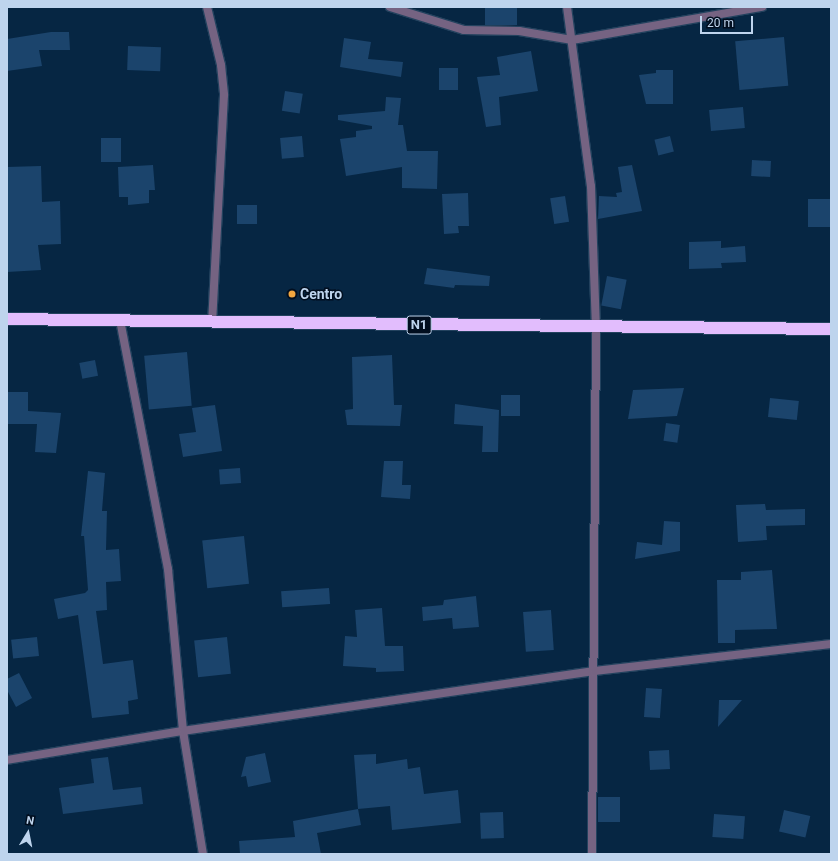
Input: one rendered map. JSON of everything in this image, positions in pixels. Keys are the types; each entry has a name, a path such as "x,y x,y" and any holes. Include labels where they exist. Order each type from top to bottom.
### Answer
{"highway":[{"name":"N1","path":"7,319 831,329"}],"street":[{"path":"207,7 221,65 224,95 212,322"},
{"path":"390,7 464,30 518,31 572,40 762,7"},
{"path":"567,7 591,186 596,327 592,854"},
{"path":"120,320 168,569 183,731 203,854"},
{"path":"7,760 183,731 594,671 831,644"}],"building":[{"path":"485,7 517,7 517,25 485,25"},
{"path":"51,32 69,32 70,50 39,50 42,66 7,71 7,39"},
{"path":"784,37 788,86 739,90 735,41"},
{"path":"344,38 371,42 368,59 403,62 401,77 340,67"},
{"path":"128,46 161,47 160,71 127,70"},
{"path":"531,51 538,91 499,97 501,125 486,127 477,77 500,75 497,57"},
{"path":"439,68 458,68 458,90 439,90"},
{"path":"656,70 673,70 673,104 646,104 639,75 656,73"},
{"path":"285,91 303,94 300,114 282,111"},
{"path":"386,97 401,98 398,125 403,125 407,151 438,151 437,189 402,188 402,167 346,176 340,139 356,137 356,131 372,129 372,126 338,120 338,115 385,111"},
{"path":"743,107 745,128 711,131 709,110"},
{"path":"302,136 304,157 282,159 280,138"},
{"path":"670,136 674,152 658,155 654,140"},
{"path":"101,138 121,138 121,162 101,162"},
{"path":"752,160 771,161 770,177 751,176"},
{"path":"153,165 155,190 149,190 149,203 128,205 128,197 119,197 118,167"},
{"path":"632,165 642,211 598,219 599,196 617,197 616,193 622,192 618,167"},
{"path":"41,166 42,202 60,201 61,244 38,245 41,270 7,272 7,167"},
{"path":"468,193 469,226 458,226 459,233 444,234 442,194"},
{"path":"565,196 569,222 554,224 550,198"},
{"path":"808,199 831,199 831,227 808,227"},
{"path":"237,205 257,205 257,224 237,224"},
{"path":"721,241 721,248 745,246 746,262 721,263 722,268 689,269 689,242"},
{"path":"427,268 490,276 489,286 455,285 454,288 424,284"},
{"path":"607,276 627,280 621,309 601,305"},
{"path":"187,352 192,406 149,410 144,356"},
{"path":"392,355 394,405 402,405 400,426 347,425 345,410 353,409 352,357"},
{"path":"95,360 98,376 82,379 79,363"},
{"path":"684,388 677,416 628,419 633,390"},
{"path":"7,392 28,392 28,411 61,413 56,453 35,452 37,424 7,424"},
{"path":"501,395 520,395 520,416 501,416"},
{"path":"770,398 799,401 797,420 768,417"},
{"path":"455,404 499,410 498,452 482,452 483,426 454,424"},
{"path":"215,405 222,451 183,457 179,434 196,432 192,408"},
{"path":"666,423 680,425 677,443 663,441"},
{"path":"384,461 403,461 402,485 411,485 410,499 381,497"},
{"path":"240,468 241,483 220,484 219,469"},
{"path":"88,471 105,473 102,511 107,511 106,550 119,549 121,581 106,582 107,610 96,611 103,664 133,660 138,699 128,701 129,714 92,718 78,615 58,619 54,599 85,593 88,590 84,536 81,536"},
{"path":"765,504 766,510 805,509 805,525 766,526 767,540 738,542 736,505"},
{"path":"664,521 680,522 680,551 635,559 637,542 662,545"},
{"path":"244,536 249,584 207,588 202,540"},
{"path":"772,570 777,629 735,630 735,643 718,643 717,580 741,580 741,572"},
{"path":"329,588 330,604 282,607 281,591"},
{"path":"476,596 479,627 453,629 452,618 423,621 422,607 443,605 444,600"},
{"path":"382,608 385,646 403,646 404,671 376,672 376,668 343,666 345,636 357,637 355,610"},
{"path":"551,610 554,650 526,652 523,612"},
{"path":"37,637 39,656 13,659 11,640"},
{"path":"227,637 231,674 198,677 194,640"},
{"path":"19,673 32,698 16,707 7,690 7,679"},
{"path":"646,688 662,689 660,718 644,717"},
{"path":"719,700 742,700 718,727"},
{"path":"669,750 670,769 650,770 649,751"},
{"path":"265,753 271,782 248,787 246,776 241,777 246,757"},
{"path":"376,754 376,764 407,759 408,769 420,767 424,794 458,790 461,823 392,830 390,806 358,809 354,755"},
{"path":"108,757 113,790 141,787 143,804 63,814 59,788 94,783 91,759"},
{"path":"598,797 620,797 620,822 598,822"},
{"path":"358,809 361,825 317,833 321,854 240,854 239,841 295,837 293,821"},
{"path":"784,810 810,816 805,838 779,831"},
{"path":"503,812 504,838 481,839 480,813"},
{"path":"714,814 745,816 743,839 712,837"}],"place":[{"name":"Centro","path":"292,294"}]}
